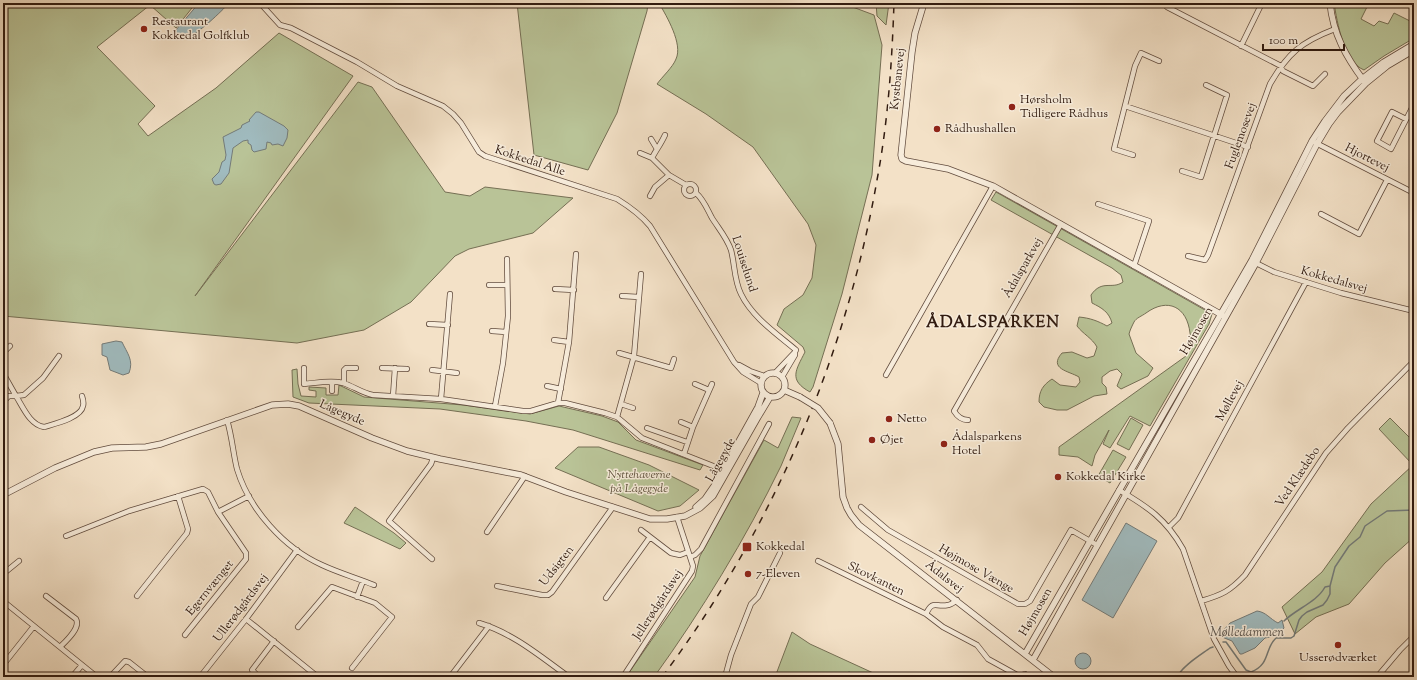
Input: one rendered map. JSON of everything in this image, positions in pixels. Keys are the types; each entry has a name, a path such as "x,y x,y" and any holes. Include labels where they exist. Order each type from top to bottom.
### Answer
{"street":[{"name":"Kokkedal Alle","path":"260,3 280,25 291,28 357,62 397,86 443,106 461,123 479,152 485,156 617,199 630,206 641,215 650,226 734,362 743,372 761,383"},
{"name":"Kystbanevej","path":"924,3 915,33 912,52 901,155 902,159 948,169 992,186"},
{"path":"1169,3 1167,7 1280,66 1284,71 1313,86 1325,74"},
{"path":"1241,46 1262,3"},
{"path":"1330,3 1335,29 1346,56 1364,81"},
{"name":"Fuglemosevej","path":"1188,256 1205,260 1270,84 1280,66 1291,54 1315,36 1335,29"},
{"name":"Højmosen","path":"1033,660 1226,317 1314,143 1364,81 1384,62 1414,44"},
{"name":"Højmosen","path":"1364,81 1414,50"},
{"path":"1133,156 1114,149 1135,66 1141,53 1159,61"},
{"path":"1182,171 1201,178 1227,95 1206,85"},
{"path":"1406,119 1392,112 1377,141 1391,149 1414,104"},
{"path":"1125,106 1248,147"},
{"path":"652,158 665,135"},
{"path":"651,139 656,149"},
{"name":"Hjortevej","path":"1314,143 1414,193"},
{"path":"640,153 652,158 669,175 686,185 691,183 695,185 697,189 696,193 691,196 687,195 684,192 686,185"},
{"path":"650,196 655,187 669,175"},
{"path":"1321,214 1359,234 1387,180"},
{"path":"886,375 992,186 1226,317"},
{"name":"Louiselund","path":"696,193 702,198 726,239 730,249 734,277 741,294 749,307 796,350 795,352"},
{"path":"1098,204 1149,221 1134,266"},
{"name":"Ådalsparkvej","path":"968,420 964,420 957,416 954,411 1061,224"},
{"path":"558,403 569,342 576,254"},
{"path":"495,406 508,311 507,259"},
{"name":"Højmosen","path":"1024,654 1220,314 1254,262"},
{"name":"Kokkedalsvej","path":"1254,262 1274,272 1341,293 1414,312"},
{"path":"617,418 634,356 641,274"},
{"name":"Møllevej","path":"1169,527 1178,518 1306,282"},
{"path":"488,285 507,285"},
{"path":"555,289 574,290"},
{"path":"441,399 445,371 450,294"},
{"path":"622,296 639,297"},
{"path":"429,324 448,325"},
{"path":"492,331 506,332"},
{"path":"554,340 569,342"},
{"path":"3,353 10,346"},
{"path":"775,373 795,352"},
{"path":"782,377 795,355 795,352"},
{"path":"619,353 634,356 671,368 674,359"},
{"path":"3,402 9,396 24,396 43,378 59,356"},
{"name":"Ved Klædebo","path":"1201,601 1225,593 1245,575 1326,453 1348,428 1414,361"},
{"name":"Kokkedal Alle","path":"734,362 750,371 764,376"},
{"path":"304,368 304,384 344,383 366,394 441,399 531,411 558,403 565,403 605,413 617,418 642,438 725,470"},
{"path":"344,383 344,370 346,368 356,368"},
{"path":"382,368 407,369"},
{"path":"393,396 395,368"},
{"path":"432,370 457,373"},
{"path":"3,373 26,414 39,426 44,427 76,416 82,410 84,405 82,396"},
{"path":"769,373 775,373 782,377 785,383 784,390 779,396 770,397 763,392 761,383 764,376 769,373"},
{"path":"332,383 332,391"},
{"path":"695,384 709,390"},
{"path":"684,454 693,427 712,384"},
{"path":"547,386 561,389"},
{"name":"Ådalsvej","path":"784,390 800,397 818,408 830,423 838,444 843,497 846,508 860,525 1054,677"},
{"name":"Lågegyde","path":"3,495 55,468 94,452 112,448 142,448 155,446 272,405 292,404 386,443 434,458 507,471 650,519 664,520 685,516 697,510 710,500 718,489 725,470 758,407 763,392"},
{"name":"Lågegyde","path":"677,517 696,507 702,502 725,470 770,397"},
{"path":"621,404 633,408"},
{"path":"227,420 237,469 249,496 268,523 297,550 322,565 374,585"},
{"path":"681,422 693,427"},
{"name":"Lågegyde","path":"690,558 701,549 769,424"},
{"path":"647,428 687,442"},
{"path":"432,558 390,521 434,458"},
{"path":"487,532 525,476"},
{"name":"Egernvænget","path":"66,536 129,511 203,489 208,492 218,512 246,553 246,559 185,634"},
{"path":"1119,490 1144,504 1169,527 1183,549 1216,644 1237,677"},
{"path":"137,596 187,533 188,529 178,496"},
{"path":"218,512 249,496"},
{"name":"Udsigten","path":"497,586 548,595 552,592 613,507"},
{"name":"Højmose Vænge","path":"861,507 888,530 1018,604 1025,604 1030,601 1071,530 1097,545"},
{"name":"Jellerødgårdsvej","path":"623,677 690,575 693,566 677,517"},
{"path":"641,530 671,553 680,555 688,552"},
{"path":"606,598 650,537"},
{"name":"Ullerødgårdsvej","path":"200,677 246,619 297,550"},
{"path":"725,677 731,655 751,604 758,597 780,553"},
{"path":"3,574 19,561"},
{"name":"Skovkanten","path":"818,561 926,614 944,627 977,645 988,659 1019,676 1025,674"},
{"path":"357,597 363,581"},
{"path":"298,627 332,587 375,603 392,617 352,668"},
{"path":"46,596 78,623 77,627 60,647"},
{"path":"926,614 935,604 950,605 957,600"},
{"path":"3,601 97,677"},
{"path":"246,619 318,677"},
{"path":"480,623 515,638 569,677"},
{"path":"3,665 34,626"},
{"path":"450,677 489,626"},
{"path":"1376,677 1414,636"},
{"path":"259,677 252,670 274,641"},
{"path":"110,677 125,661 129,662 148,677"},
{"path":"72,677 82,665"}],"green space":[{"path":"3,3 196,3 176,28 150,5 97,47 155,106 138,124 148,136 216,88 279,33 353,76 195,296 358,82 372,87 445,192 470,196 485,187 573,198 533,233 469,249 455,256 411,302 364,330 297,343 3,316"},
{"path":"517,3 648,3 647,11 617,113 588,170 534,155"},
{"path":"659,3 842,3 874,15 882,45 872,175 842,294 813,387 810,392 803,388 796,379 797,369 805,352 803,347 777,325 784,309 803,295 812,278 816,245 808,224 753,147 706,114 657,84 672,65 678,53 676,38"},
{"path":"876,3 889,3 886,25 877,16"},
{"path":"1334,3 1361,3 1367,7 1361,19 1374,26 1379,21 1388,24 1394,13 1410,21 1414,15 1414,38 1364,70 1357,66 1351,59 1343,41"},
{"path":"996,192 1212,314 1209,324 1150,426 1130,416 1110,448 1103,444 1109,430 1095,455 1092,466 1078,457 1059,455 1059,447 1186,356 1191,343 1188,324 1181,311 1175,307 1169,305 1154,308 1135,321 1129,334 1136,353 1153,368 1148,376 1121,389 1117,386 1122,374 1117,369 1110,371 1102,377 1102,383 1106,387 1107,394 1094,396 1067,410 1057,410 1044,407 1039,402 1041,391 1052,379 1060,385 1076,387 1080,382 1079,377 1062,369 1057,363 1058,358 1062,353 1072,352 1087,358 1094,356 1097,347 1093,341 1077,326 1079,317 1094,320 1107,326 1112,323 1105,311 1092,303 1091,295 1099,287 1115,285 1123,282 1121,275 1112,268 991,200"},
{"path":"297,369 298,384 301,396 316,397 316,391 309,390 309,387 326,388 326,395 338,395 339,385 364,397 463,405 530,414 559,406 602,416 618,422 636,440 703,465 700,470 573,430 526,421 440,409 309,403 293,397 292,370"},
{"path":"792,417 801,418 781,466 738,547 706,601 654,677 626,677 695,577 700,556 764,440 778,448"},
{"path":"1131,418 1143,425 1129,450 1117,444"},
{"path":"1390,418 1414,442 1414,537 1385,563 1349,604 1316,617 1295,634 1282,607 1322,572 1371,504 1413,465 1379,429"},
{"name":"Nyttehaverne på Lågegyde","path":"578,447 599,447 649,465 699,490 680,506 658,511 555,468"},
{"path":"1113,450 1126,457 1110,483 1098,476"},
{"path":"355,507 394,533 406,543 400,549 344,523"},
{"path":"792,632 810,644 882,677 775,677"}],"water":[{"path":"199,3 229,3 203,28 191,36 186,38 177,37 175,31"},
{"path":"256,112 259,112 284,126 288,130 287,138 283,146 278,144 272,145 271,143 267,142 266,149 254,152 251,145 248,143 248,140 243,141 233,148 229,173 221,184 214,184 212,179 219,172 226,155 223,137 241,128 242,125 250,121 249,120"},
{"path":"116,341 122,342 128,353 131,364 129,373 123,375 110,370 107,357 102,355 102,344"},
{"path":"1126,523 1157,541 1113,618 1082,600"},
{"name":"Mølledammen","path":"1257,611 1265,614 1278,623 1282,620 1284,628 1280,632 1265,638 1255,648 1240,654 1232,641 1222,637 1221,633 1230,623"},
{"path":"1080,653 1086,653 1091,658 1089,667 1086,669 1080,669 1075,664 1075,658"}],"waterway":[{"path":"1223,642 1226,642 1246,670 1251,672 1257,669 1265,661 1272,642 1276,638 1291,638 1294,636 1299,620 1302,616 1307,612 1323,605 1327,600 1330,594 1330,586 1335,567 1349,546 1360,537 1365,526 1387,511 1414,510"},
{"path":"1284,621 1317,597 1325,587 1330,586"},
{"path":"1178,677 1179,673 1186,665 1213,647"},
{"path":"847,677 849,672"}],"railway":[{"path":"662,677 701,622 737,564 769,504 798,442 824,378 846,313 863,247 877,180 889,92 894,3"}],"place":[{"name":"Restaurant Kokkedal Golfklub","path":"144,29"},
{"name":"Hørsholm Tidligere Rådhus","path":"1012,107"},
{"name":"Rådhushallen","path":"937,129"},
{"name":"Netto","path":"889,419"},
{"name":"Øjet","path":"872,440"},
{"name":"Ådalsparkens Hotel","path":"944,444"},
{"name":"Kokkedal Kirke","path":"1058,477"},
{"name":"Kokkedal","path":"747,547"},
{"name":"7-Eleven","path":"748,574"},
{"name":"Usserødværket","path":"1338,645"}],"district":[{"name":"ÅDALSPARKEN","path":"993,323"}]}
